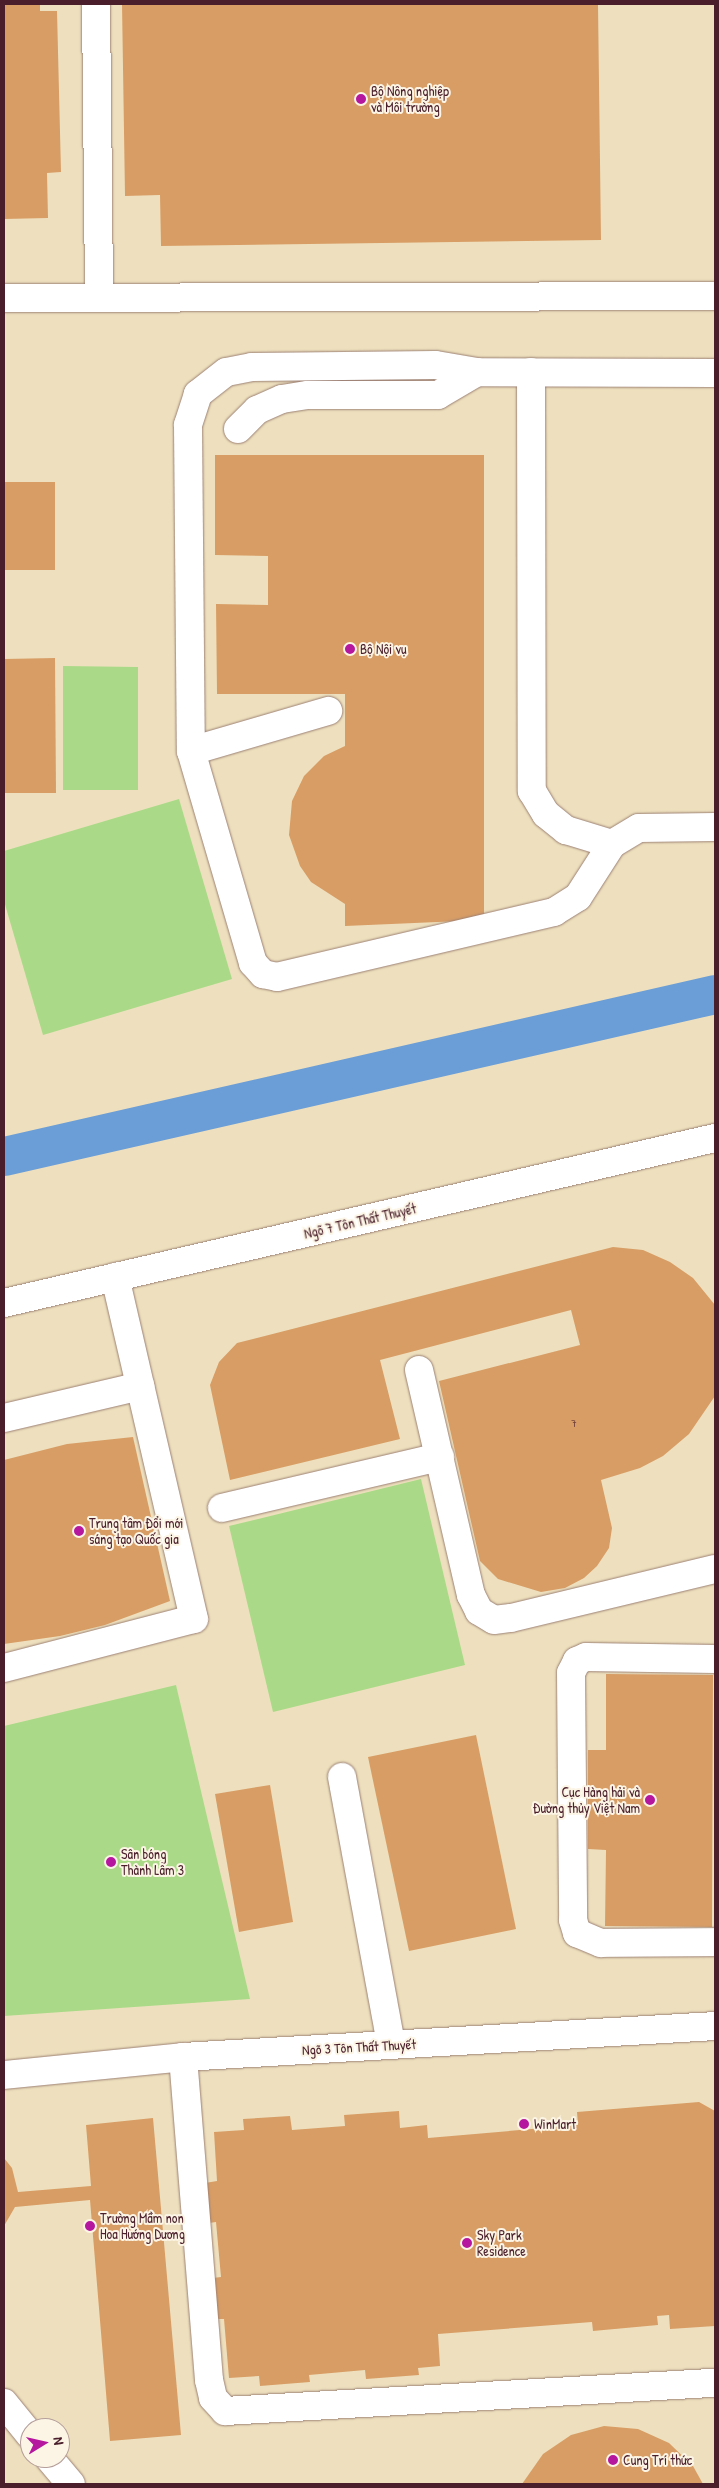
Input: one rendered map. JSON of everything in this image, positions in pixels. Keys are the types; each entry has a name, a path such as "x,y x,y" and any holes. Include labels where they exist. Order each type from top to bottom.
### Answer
{"street":[{"path":"96,4 99,298"},
{"path":"4,298 715,296"},
{"path":"715,373 478,372 435,365 252,366 226,372 198,394 188,426 191,751 253,963 263,974 277,976 554,912 578,897 612,844 639,828 715,827"},
{"path":"238,429 257,410 282,398 308,395 438,395 478,372"},
{"path":"531,372 532,791 546,814 566,830 612,844"},
{"path":"191,751 328,711"},
{"name":"Ngõ 7 Tôn Thất Thuyết","path":"4,1303 715,1138"},
{"path":"4,1668 194,1619 115,1277"},
{"path":"419,1370 471,1595 480,1611 494,1620 715,1569"},
{"path":"4,1418 140,1386"},
{"path":"222,1508 440,1457"},
{"path":"715,1659 586,1657 577,1661 571,1673 573,1920 576,1933 587,1940 601,1943 715,1942"},
{"path":"342,1777 391,2045"},
{"name":"Ngõ 3 Tôn Thất Thuyết","path":"4,2076 184,2057 715,2026"},
{"path":"184,2057 209,2380 213,2398 226,2411 715,2383"},
{"path":"4,2403 20,2423"},
{"path":"57,2468 71,2484"}],"green space":[{"path":"63,666 138,667 138,790 63,790"},
{"path":"179,799 232,979 43,1035 4,901 4,851"},
{"path":"421,1479 465,1665 273,1712 229,1526"},
{"name":"Sân bóng Thành Lâm 3","path":"176,1685 250,1999 4,2016 4,1726"}],"building":[{"path":"4,4 40,4 40,11 57,11 61,172 47,173 48,218 4,219"},
{"name":"Bộ Nông nghiệp và Môi trường","path":"122,4 598,4 601,240 161,246 160,195 125,196"},
{"name":"Bộ Nội vụ","path":"215,455 484,455 484,920 345,926 345,904 311,882 300,866 289,835 292,801 304,776 324,756 345,746 345,694 217,694 216,604 268,605 268,556 215,555"},
{"path":"4,482 55,482 55,570 4,570"},
{"path":"55,658 56,793 4,793 4,659"},
{"path":"613,1247 643,1250 670,1262 693,1278 715,1305 715,1396 689,1434 663,1456 640,1468 601,1480 612,1528 609,1548 597,1566 584,1578 565,1588 541,1592 498,1579 480,1561 439,1381 580,1345 571,1310 380,1360 400,1439 230,1480 210,1385 219,1362 237,1343"},
{"name":"Trung tâm Đổi mới sáng tạo Quốc gia","path":"133,1437 170,1601 105,1625 60,1636 4,1644 4,1460 67,1444"},
{"name":"Cục Hàng hải và Đường thủy Việt Nam","path":"606,1674 713,1675 712,1927 605,1926 606,1850 588,1849 588,1750 606,1750"},
{"path":"476,1735 516,1929 409,1951 368,1757"},
{"path":"270,1785 293,1922 239,1932 215,1794"},
{"name":"Sky Park Residence","path":"699,2102 715,2111 715,2326 670,2329 669,2315 657,2316 658,2325 593,2331 592,2322 438,2334 440,2366 418,2368 419,2375 366,2379 365,2370 309,2375 310,2382 260,2386 259,2376 229,2378 224,2319 216,2319 213,2278 221,2277 216,2222 209,2223 205,2183 217,2181 214,2132 244,2130 243,2119 290,2116 292,2130 345,2126 344,2115 399,2111 400,2128 427,2125 428,2138 578,2125 577,2112"},
{"path":"153,2118 181,2435 110,2441 90,2200 15,2207 4,2226 4,2158 12,2168 18,2192 91,2186 86,2125"},
{"name":"Cung Trí thức","path":"604,2426 638,2429 669,2443 693,2466 703,2484 522,2484 543,2454 571,2435"}],"waterway":[{"path":"4,1156 715,994"}],"place":[{"name":"Bộ Nông nghiệp và Môi trường","path":"361,99"},
{"name":"Bộ Nội vụ","path":"350,649"},
{"name":"Trung tâm Đổi mới sáng tạo Quốc gia","path":"79,1531"},
{"name":"Cục Hàng hải và Đường thủy Việt Nam","path":"650,1800"},
{"name":"Sân bóng Thành Lâm 3","path":"111,1862"},
{"name":"WinMart","path":"524,2124"},
{"name":"Trường Mầm non Hoa Hướng Dương","path":"90,2226"},
{"name":"Sky Park Residence","path":"467,2243"},
{"name":"Cung Trí thức","path":"613,2460"}]}
